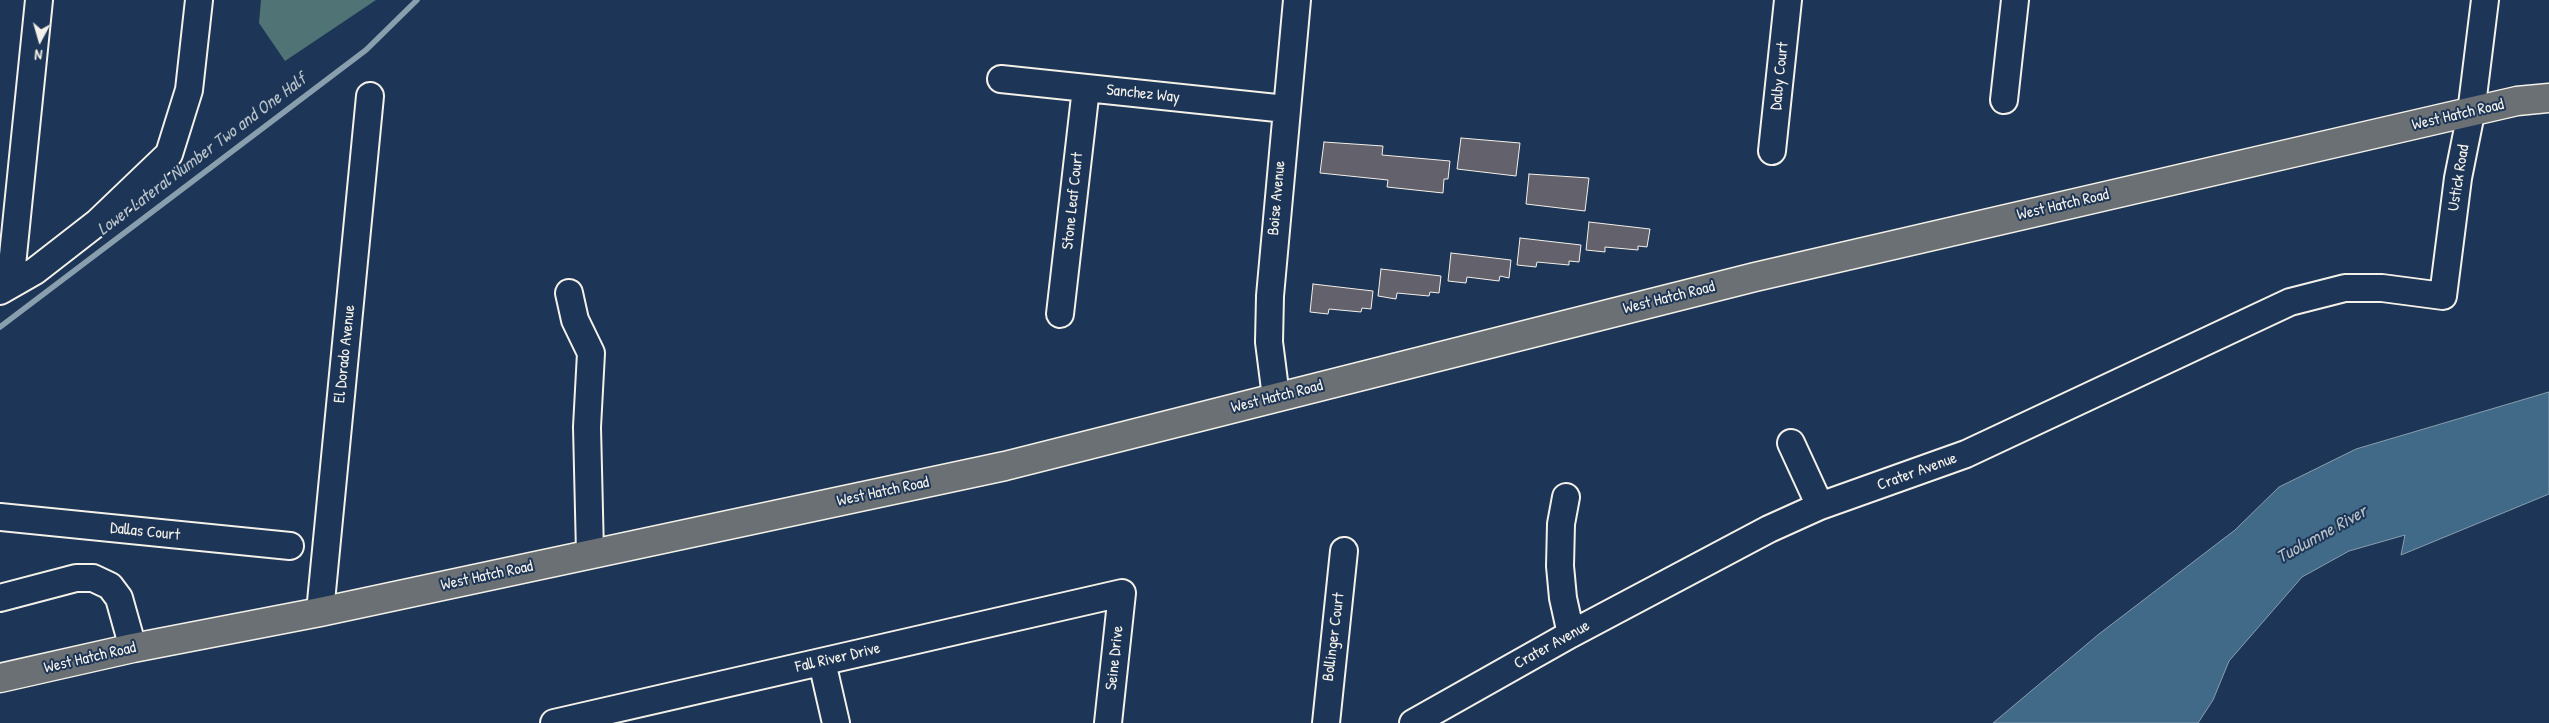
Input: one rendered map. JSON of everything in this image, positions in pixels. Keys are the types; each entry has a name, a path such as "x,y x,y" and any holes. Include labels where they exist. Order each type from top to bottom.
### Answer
{"main road":[{"name":"West Hatch Road","path":"0,678 133,648 320,612 590,553 1006,466 1765,275 2517,101 2549,98"}],"street":[{"path":"5,288 39,0"},
{"path":"5,288 35,271 98,222 169,154 189,90 199,0"},
{"name":"Boise Avenue","path":"1276,397 1269,342 1270,296 1297,0"},
{"name":"Dalby Court","path":"1772,151 1788,0"},
{"path":"2004,100 2015,0"},
{"name":"Ustick Road","path":"2443,296 2458,178 2471,112 2485,0"},
{"name":"Sanchez Way","path":"1001,79 1286,109"},
{"name":"Stone Leaf Court","path":"1060,314 1086,88"},
{"name":"El Dorado Avenue","path":"320,612 370,96"},
{"name":"Crater Avenue","path":"1413,723 1571,634 1769,529 1820,506 1966,454 2290,302 2345,288 2382,288 2443,296"},
{"path":"569,294 574,320 591,353 587,436 590,553"},
{"path":"1791,443 1820,506"},
{"path":"1566,497 1560,524 1560,566 1563,598 1571,634"},
{"name":"Dallas Court","path":"0,517 290,546"},
{"name":"Bollinger Court","path":"1326,723 1344,551"},
{"path":"0,598 76,578 94,578 110,586 119,598 133,648"},
{"name":"Fall River Drive","path":"554,723 1122,593"},
{"name":"Seine Drive","path":"1108,723 1122,593"},
{"path":"822,662 836,723"}],"green space":[{"path":"261,0 376,0 285,61 259,23"}],"water":[{"name":"Tuolumne River","path":"2549,392 2549,494 2401,555 2405,535 2349,551 2302,577 2229,661 2213,700 2198,723 1993,723 2099,634 2235,530 2279,487 2356,449"}],"building":[{"path":"1461,138 1520,143 1516,176 1457,169"},
{"path":"1324,142 1383,146 1382,155 1450,161 1448,179 1444,179 1443,193 1387,187 1388,180 1320,173"},
{"path":"1529,174 1589,178 1585,211 1526,204"},
{"path":"1589,222 1650,229 1647,247 1638,246 1638,250 1605,247 1605,252 1586,250"},
{"path":"1520,238 1581,245 1579,262 1569,261 1569,265 1537,262 1536,267 1517,265"},
{"path":"1451,253 1511,260 1509,278 1500,276 1499,281 1467,277 1466,283 1448,281"},
{"path":"1381,269 1441,276 1439,293 1430,292 1429,296 1397,293 1396,299 1378,296"},
{"path":"1313,284 1373,291 1371,309 1362,308 1361,312 1329,309 1328,314 1310,312"}],"waterway":[{"name":"Lower Lateral Number Two and One Half","path":"0,327 366,50 417,0"}]}
